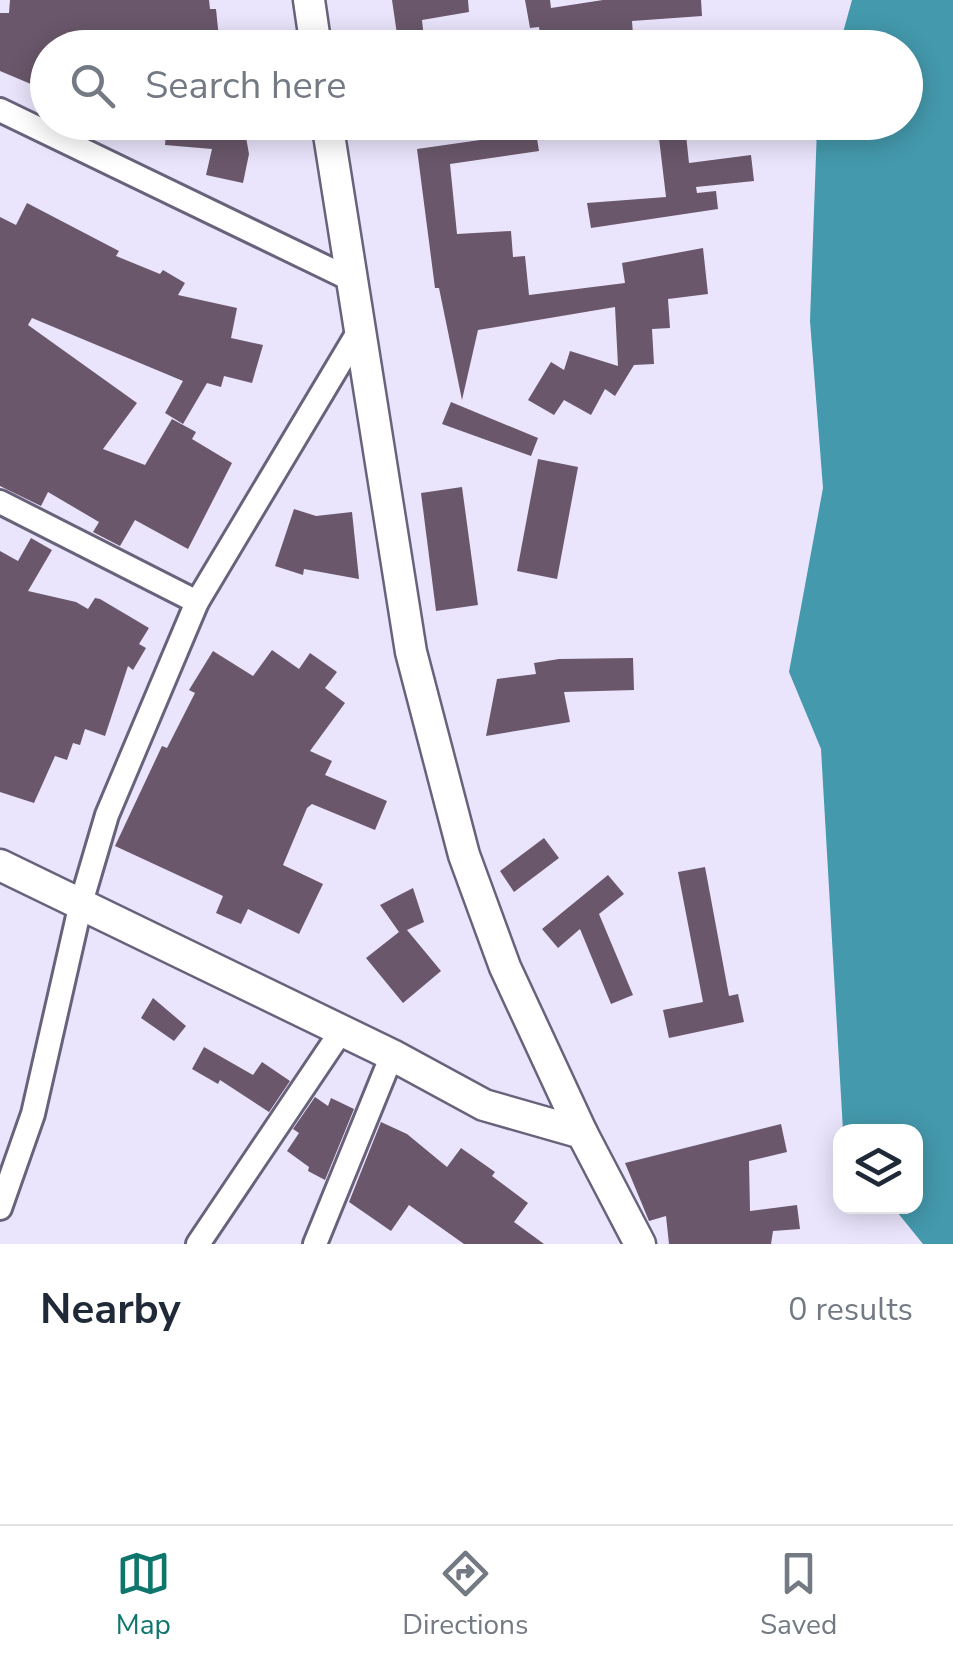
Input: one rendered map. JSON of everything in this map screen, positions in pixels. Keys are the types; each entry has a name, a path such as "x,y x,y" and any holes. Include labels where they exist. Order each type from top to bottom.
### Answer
{"street":[{"path":"309,0 313,30"},
{"path":"0,110 30,124"},
{"path":"62,140 350,279"},
{"path":"330,140 412,652 455,823 505,967 582,1132 640,1244"},
{"path":"0,1208 33,1114 81,902 107,815 197,602 359,331"},
{"path":"0,502 197,602"},
{"path":"0,864 342,1030 484,1105 582,1132"},
{"path":"198,1244 342,1030"},
{"path":"315,1244 392,1055"}],"water":[{"path":"852,0 953,0 953,1244 923,1244 899,1214 923,1214 923,1124 843,1124 821,749 789,672 823,488 810,321 817,140 923,140 923,30 844,30"}],"building":[{"path":"10,0 209,0 210,9 216,9 218,30 30,30 30,84 0,71 0,13 9,13"},
{"path":"392,0 468,0 469,12 422,20 423,30 396,30"},
{"path":"525,0 550,0 551,8 603,0 701,0 702,16 632,21 633,30 530,28"},
{"path":"165,140 246,140 249,154 243,183 206,175 212,149 165,145"},
{"path":"480,140 537,140 539,151 450,164 457,234 511,231 513,257 525,256 529,295 625,283 622,263 703,248 708,294 668,299 670,328 652,329 654,364 634,365 615,396 605,389 591,415 564,400 554,415 528,400 551,362 564,370 570,351 618,366 615,307 478,330 462,400 439,288 435,288 417,149"},
{"path":"659,140 687,140 689,163 751,155 754,181 696,187 697,193 716,191 718,209 591,228 587,203 666,197"},
{"path":"27,203 119,251 116,256 160,274 163,270 185,283 178,295 237,308 231,338 263,345 252,383 224,376 221,387 207,383 183,424 165,413 183,381 32,318 28,325 137,403 103,449 145,465 172,419 196,432 192,439 232,463 188,549 135,520 120,546 93,532 99,522 48,492 41,506 0,486 0,217 16,225"},
{"path":"451,402 538,438 531,456 442,424"},
{"path":"538,459 578,467 557,579 517,571"},
{"path":"462,487 478,605 436,611 421,493"},
{"path":"294,509 316,516 352,512 359,579 304,569 303,575 275,566"},
{"path":"31,538 52,550 28,591 76,602 88,609 95,598 100,599 149,628 139,644 146,648 133,670 128,666 105,736 85,729 80,745 73,743 67,760 55,756 34,803 0,792 0,551 18,561"},
{"path":"272,650 299,669 310,653 337,672 325,688 345,703 310,751 332,761 325,775 387,801 375,830 312,804 307,808 283,865 323,884 299,934 248,909 241,924 216,913 223,896 115,846 162,746 167,748 195,693 189,690 213,651 253,676"},
{"path":"633,658 634,690 564,692 570,722 486,736 497,679 536,674 534,663 559,659"},
{"path":"544,838 559,858 514,892 500,871"},
{"path":"705,867 729,996 738,994 744,1022 669,1038 663,1010 703,1002 678,872"},
{"path":"608,875 624,894 599,914 633,995 611,1004 580,929 558,948 542,929"},
{"path":"413,888 424,922 407,930 441,971 403,1003 366,958 399,932 380,905"},
{"path":"153,998 186,1026 174,1041 141,1018"},
{"path":"204,1047 253,1075 262,1062 290,1081 269,1112 220,1080 218,1084 192,1069"},
{"path":"315,1097 328,1106 331,1098 354,1109 325,1180 308,1171 309,1167 287,1151 299,1133 293,1129"},
{"path":"381,1122 407,1134 447,1167 461,1148 495,1172 492,1176 528,1203 514,1222 544,1244 464,1244 409,1205 391,1231 349,1202"},
{"path":"781,1124 787,1152 749,1161 750,1211 797,1205 800,1229 773,1231 771,1244 669,1244 666,1216 649,1221 625,1163"}]}
